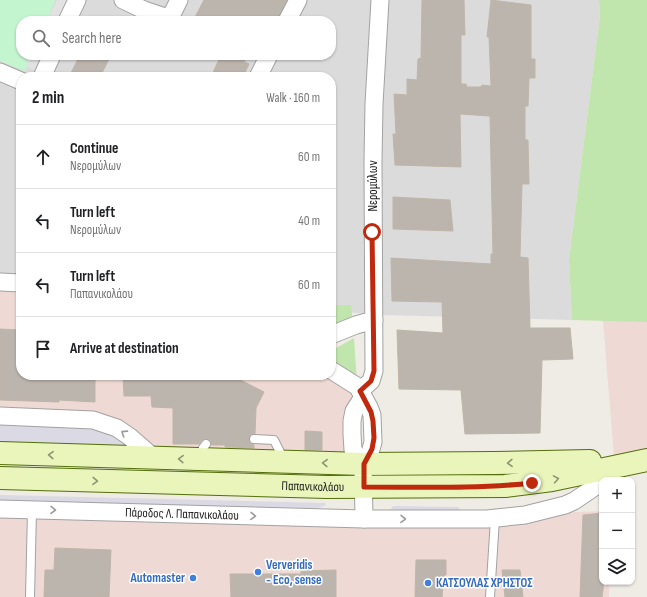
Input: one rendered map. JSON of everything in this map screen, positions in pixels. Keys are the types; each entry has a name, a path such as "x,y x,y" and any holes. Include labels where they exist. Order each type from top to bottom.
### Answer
{"main road":[{"name":"Παπανικολάου","path":"0,453 364,464 647,460"},
{"name":"Παπανικολάου","path":"0,478 234,485 364,487 469,486 519,484 574,476 647,460"}],"street":[{"path":"69,16 77,0"},
{"path":"123,0 144,10 162,16"},
{"path":"167,16 172,14 179,0"},
{"path":"290,16 298,0"},
{"name":"Νερομύλων","path":"364,464 354,450 352,421 354,411 373,375 374,320 372,160 380,0"},
{"path":"44,72 50,60"},
{"path":"260,72 266,60"},
{"path":"0,72 16,79"},
{"path":"0,282 16,283"},
{"path":"336,333 374,320"},
{"path":"336,373 354,384 362,394"},
{"path":"0,416 93,420 117,428 154,458"},
{"path":"612,477 647,460"},
{"path":"364,464 364,519"},
{"name":"Πάροδος Λ. Παπανικολάου","path":"0,509 364,519 495,519 525,515 565,505 574,501 599,484"}],"lane":[{"path":"254,439 274,440 280,452"},
{"path":"30,597 32,510"},
{"path":"490,597 495,519"}],"shaded area":[{"path":"0,0 599,0 600,16 569,260 572,320 382,315 336,311 336,72 16,72 16,277 0,277"},
{"path":"57,0 70,0 62,16 49,16"},
{"path":"29,60 42,60 36,71 26,66"},
{"path":"0,277 16,277 16,380 336,380 336,377 357,384 364,460 157,456 0,414"},
{"path":"603,320 647,322 647,453 614,457"},
{"path":"0,417 93,420 154,458 0,451"},
{"path":"0,495 325,503 326,505 318,508 263,507 241,514 0,508"},
{"path":"393,506 458,507 461,512 390,511"},
{"path":"0,507 549,513 599,511 599,585 609,585 609,597 0,597"}],"green space":[{"path":"0,0 55,0 49,16 16,16 16,60 30,60 25,71 0,61"},
{"path":"599,0 647,0 647,322 572,320 569,260 600,16"},
{"path":"336,305 351,305 353,323 336,331"},
{"path":"354,338 357,384 336,369 336,348"}],"building":[{"path":"204,0 287,0 279,16 196,16"},
{"path":"422,0 464,0 465,35 461,35 461,84 466,84 467,87 481,87 482,85 491,86 489,37 487,37 491,0 531,5 531,59 535,59 535,78 529,78 528,106 525,106 525,140 528,140 529,184 522,184 520,257 528,258 530,328 570,328 573,359 542,360 540,433 465,434 461,390 399,389 397,330 443,333 442,302 392,301 391,258 491,264 491,254 493,254 490,116 460,114 461,167 395,165 393,134 396,134 394,94 407,95 407,79 417,80 418,59 421,58"},
{"path":"78,60 108,60 102,72 72,72"},
{"path":"219,60 245,60 244,62 249,64 245,72 213,72"},
{"path":"393,197 450,200 453,231 393,229"},
{"path":"0,329 16,330 16,380 95,380 95,402 59,400 59,402 0,400"},
{"path":"123,380 241,380 264,392 256,408 255,434 251,434 249,438 251,443 254,445 254,448 211,445 210,440 206,439 202,440 199,444 173,444 173,408 152,407 151,396 124,396"},
{"path":"305,431 322,432 322,450 305,450"},
{"path":"599,513 599,585 604,585 602,597 580,597 583,515"},
{"path":"55,548 111,550 109,597 44,597 45,570 54,570"},
{"path":"416,560 446,560 446,575 444,575 442,597 415,597"},
{"path":"336,570 336,597 231,597 230,574 301,574 301,571"},
{"path":"502,570 520,570 523,597 505,597"}],"place":[{"name":"Ververidis - Eco, sense","path":"258,572"},
{"name":"Automaster","path":"193,578"},
{"name":"ΚΑΤΣΟΥΛΑΣ ΧΡΗΣΤΟΣ","path":"428,583"}],"route":[{"path":"372,232 374,371 371,381 360,391 371,412 374,438 372,449 364,464 364,487 505,486 532,483"}]}
